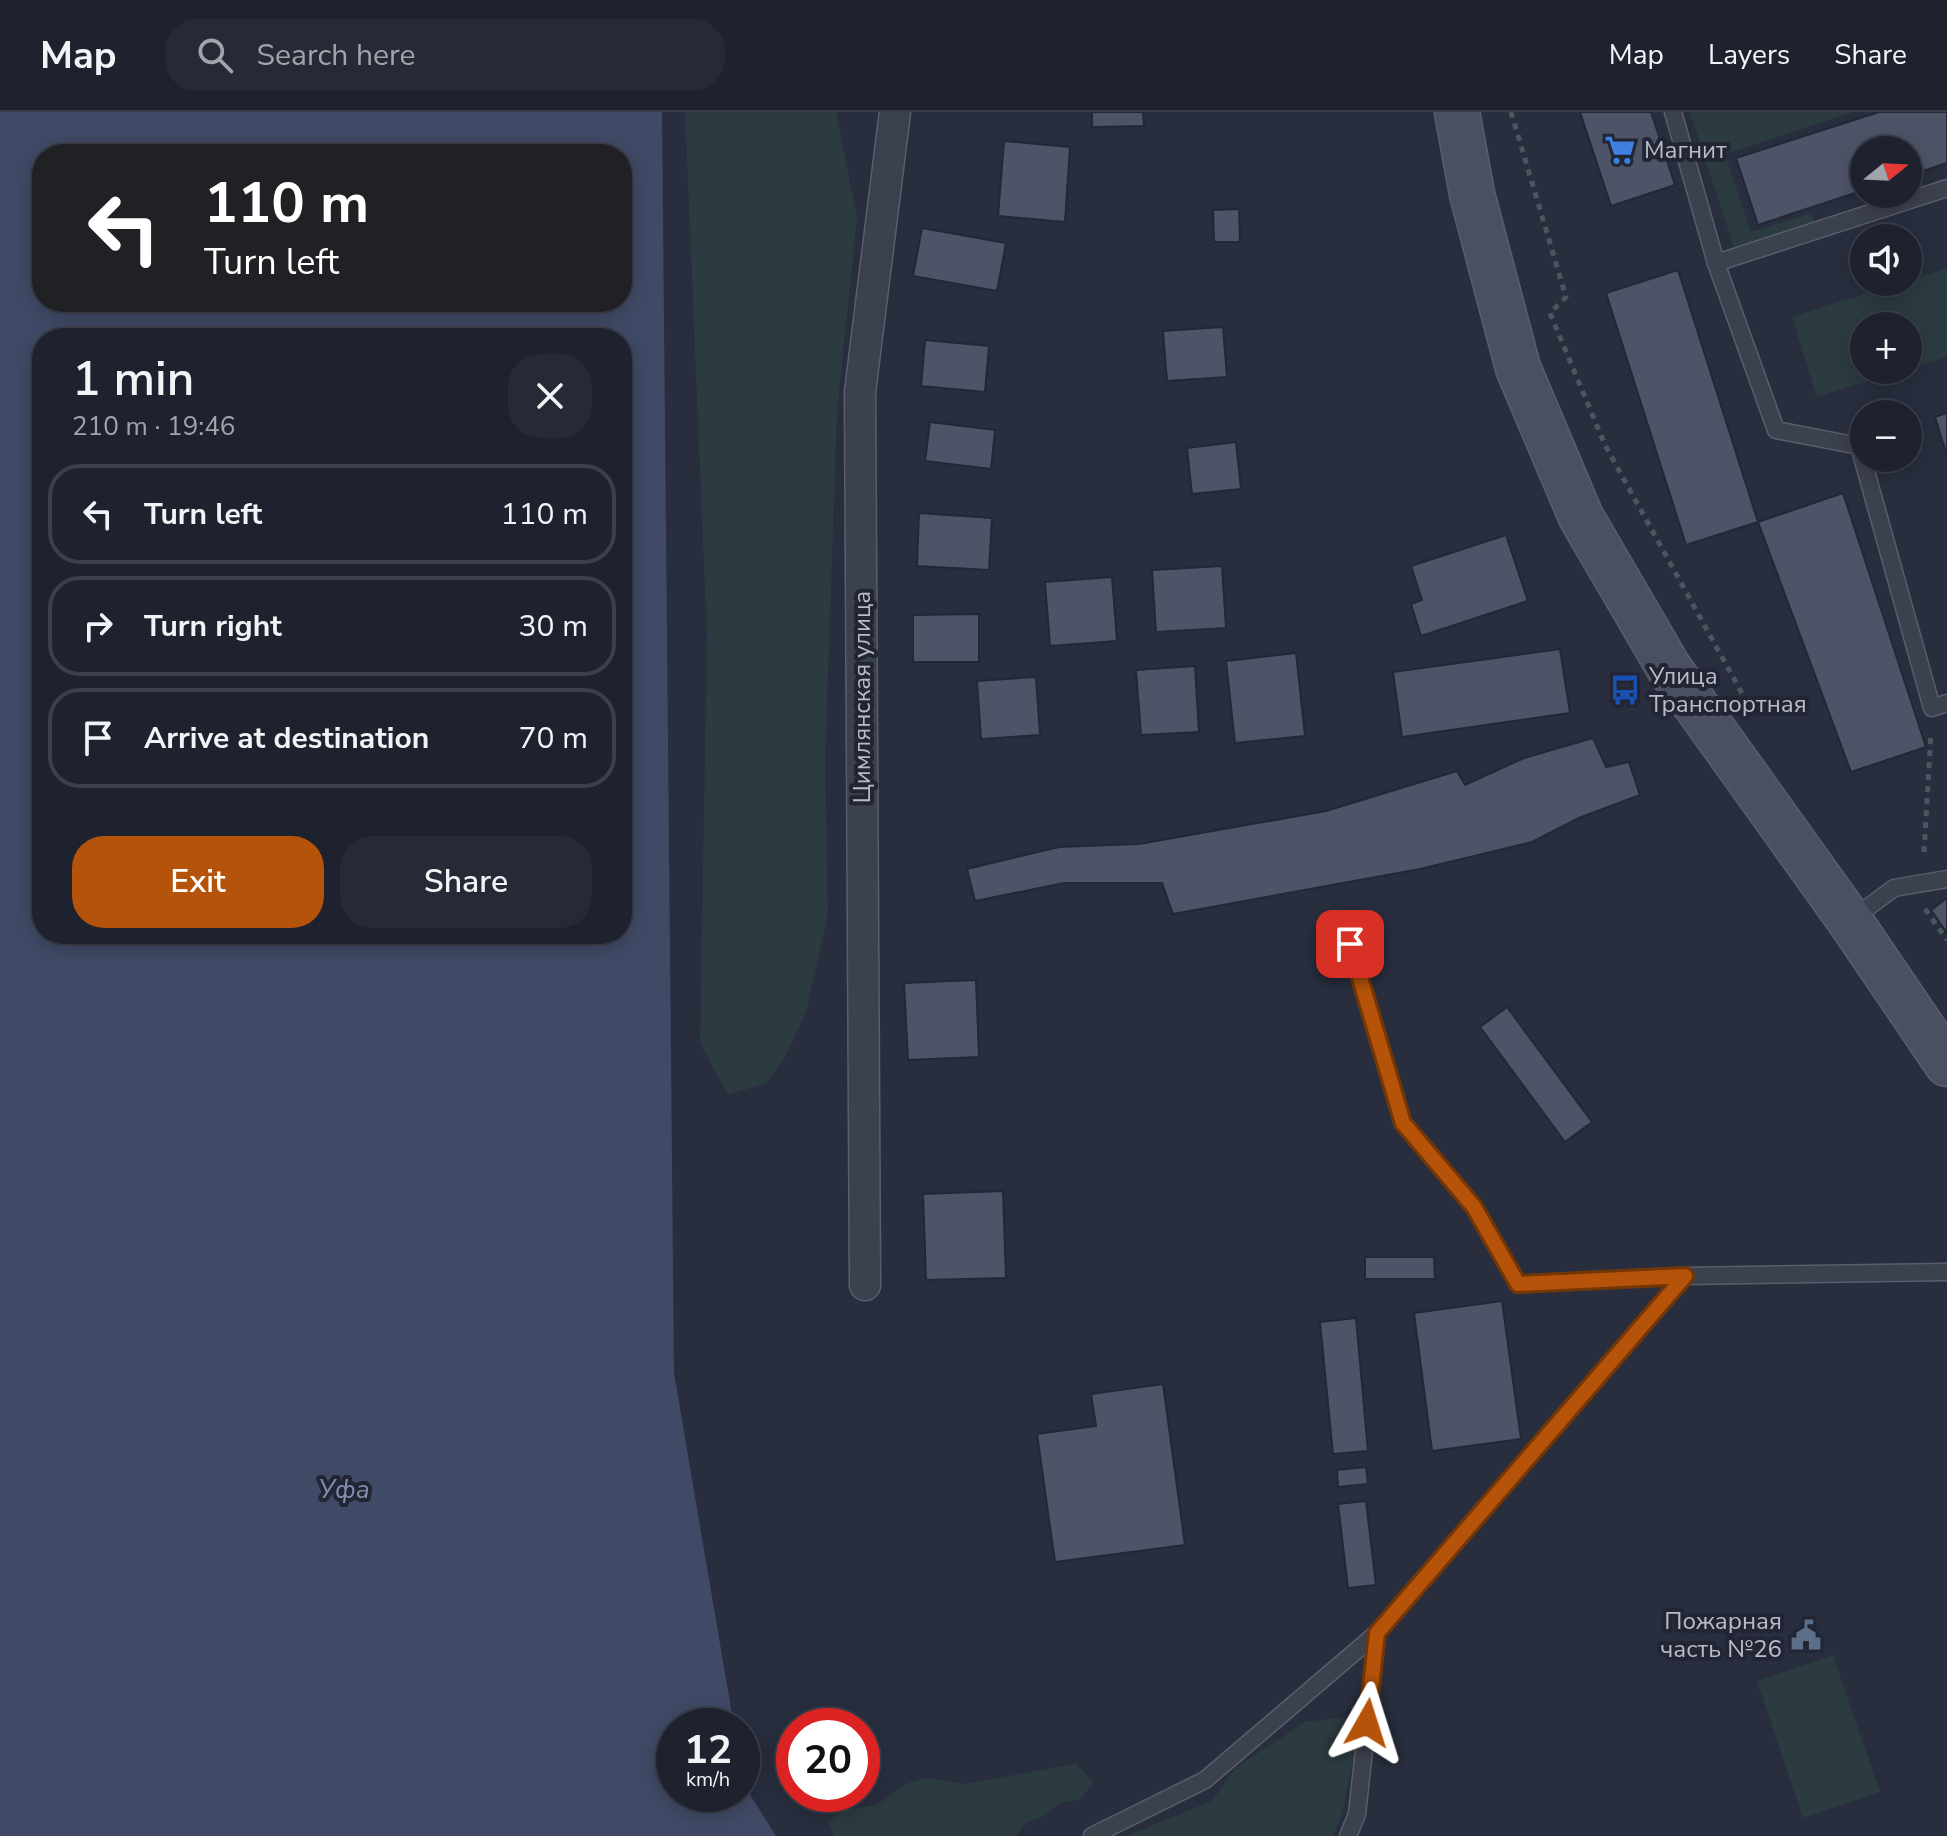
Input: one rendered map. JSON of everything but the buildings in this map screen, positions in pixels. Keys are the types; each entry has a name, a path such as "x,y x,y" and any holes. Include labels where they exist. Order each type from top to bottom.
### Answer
{"street":[{"name":"Цимлянская улица","path":"865,1285 860,392 895,112"},
{"path":"1457,112 1472,194 1518,368 1581,517 1669,668 1850,921 1947,1064"}],"lane":[{"path":"1673,112 1716,263 1776,430 1859,446 1940,706"},
{"path":"1716,263 1947,188"},
{"path":"1850,921 1894,888 1947,879"},
{"path":"1350,944 1403,1123 1474,1207 1518,1284 1685,1276 1947,1272"},
{"path":"1092,1836 1205,1780 1377,1633 1685,1276"},
{"path":"1348,1836 1357,1814 1377,1633"}],"path":[{"path":"1511,112 1566,297 1550,313 1605,445 1751,709"},
{"path":"1924,852 1940,706"},
{"path":"1894,888 1924,909 1947,940"}],"shaded area":[{"path":"685,112 836,112 857,218 837,412 825,764 828,914 806,1012 784,1059 766,1083 728,1095 700,1043 707,635"},
{"path":"1690,112 1852,112 1725,154 1751,232 1811,213 1814,222 1734,248"},
{"path":"1947,268 1947,357 1922,365 1922,312 1850,312 1850,384 1859,384 1817,397 1792,317 1858,296 1922,296 1922,276"},
{"path":"1833,1655 1880,1792 1803,1818 1757,1681"},
{"path":"1345,1717 1357,1741 1342,1814 1333,1836 1126,1836 1212,1801 1235,1768 1305,1722"},
{"path":"1076,1764 1094,1783 1079,1800 1060,1803 1040,1818 1027,1822 1016,1836 834,1836 827,1821 843,1812 880,1812 880,1802 906,1784 925,1778 964,1784"}],"water":[{"name":"Уфа","path":"0,112 662,112 674,1373 731,1708 656,1708 656,1812 760,1811 776,1836 0,1836"}],"place":[{"name":"Магнит","path":"1620,150"},
{"name":"Улица Транспортная","path":"1625,690"},
{"name":"Пожарная часть №26","path":"1806,1635"}],"route":[{"path":"1350,944 1403,1123 1474,1207 1518,1284 1685,1276 1377,1633 1367,1723"}]}
